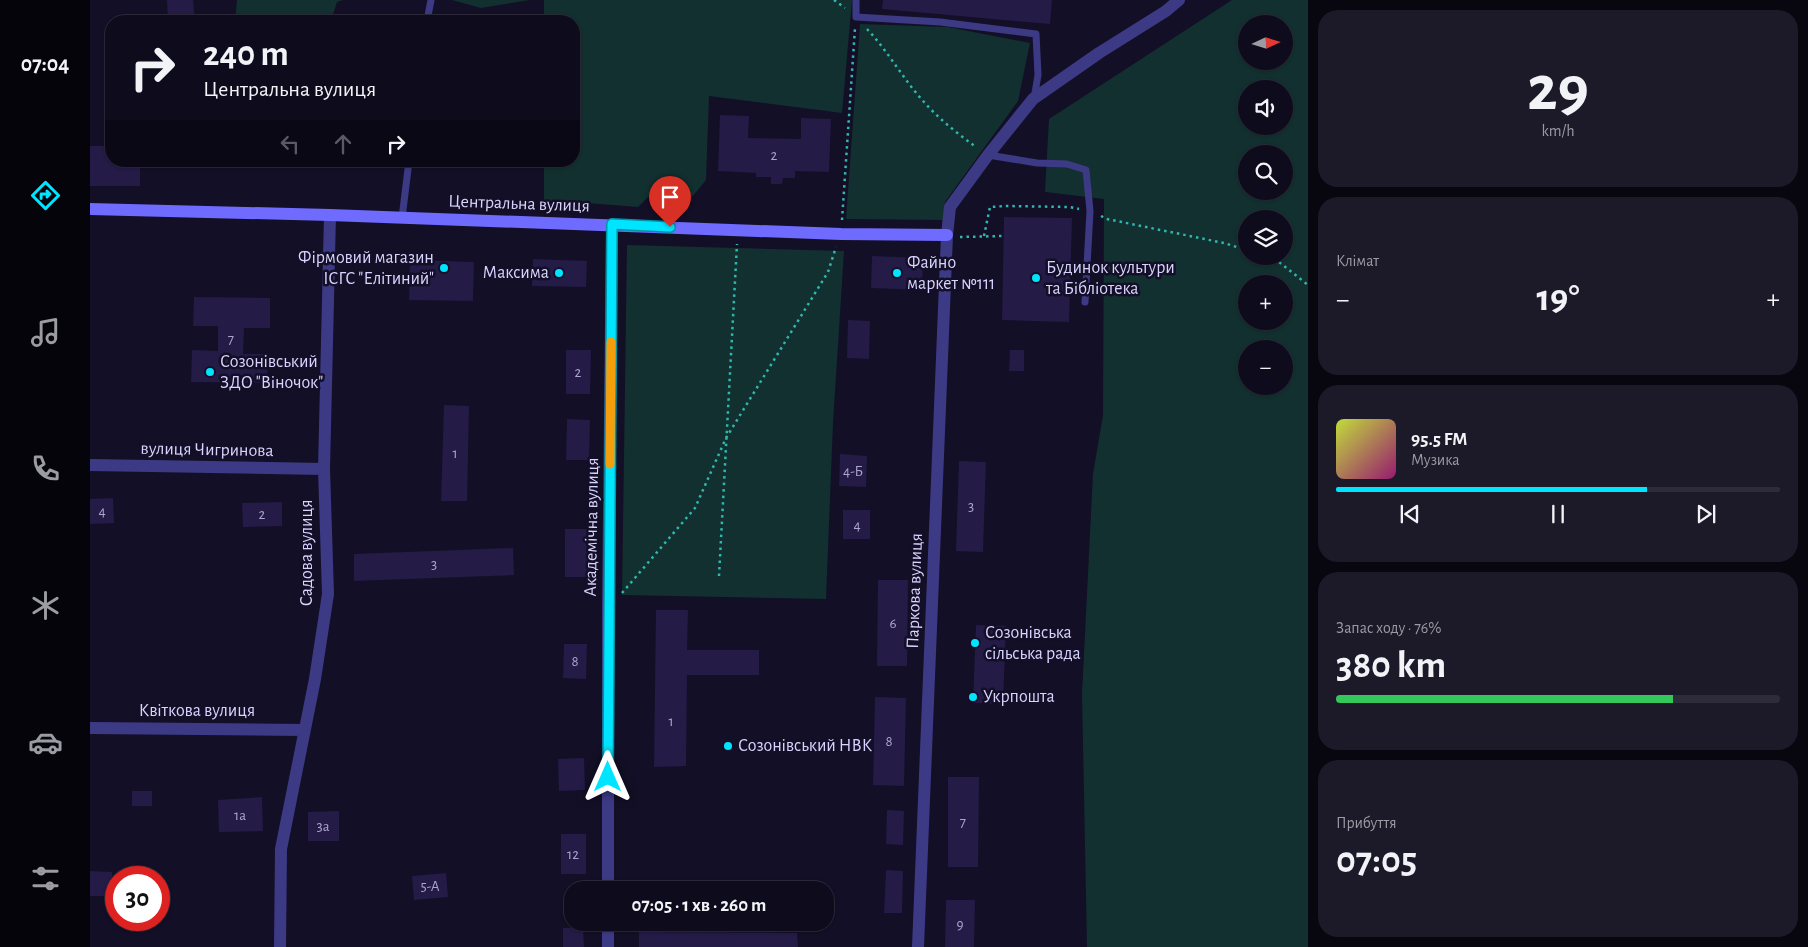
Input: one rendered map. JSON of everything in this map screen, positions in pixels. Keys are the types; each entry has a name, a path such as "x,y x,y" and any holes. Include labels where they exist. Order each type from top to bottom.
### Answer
{"street":[{"name":"Паркова вулиця","path":"918,947 951,236 950,207 988,155 1034,99 1099,53 1166,11 1180,0"},
{"name":"Центральна вулиця","path":"90,209 330,215 841,234 951,236"},
{"name":"Садова вулиця","path":"280,947 281,849 315,679 328,594 324,469 330,215"},
{"name":"Академічна вулиця","path":"608,881 608,608 612,224"},
{"name":"вулиця Чигринова","path":"90,465 324,469"},
{"name":"Квіткова вулиця","path":"90,728 304,730"},
{"path":"608,931 608,947"}],"lane":[{"path":"428,15 431,0"},
{"path":"856,0 856,17 940,22 1036,34 1038,75 1034,99"},
{"path":"988,155 1038,163 1066,164 1086,170 1090,211 1085,302"},
{"path":"402,218 408,167"}],"path":[{"path":"856,17 877,39 923,101 960,135 988,155"},
{"path":"608,608 695,508 726,438 828,272 841,234 856,17"},
{"path":"984,236 990,207 1070,207 1090,211 1107,219 1238,247"},
{"path":"719,576 738,230"},
{"path":"951,236 1004,236"},
{"path":"1283,265 1308,284"}],"green space":[{"path":"237,0 343,0 337,2 333,15 236,15"},
{"path":"452,0 530,0 481,8"},
{"path":"544,0 852,0 842,113 709,96 706,180 692,197 649,196 638,207 587,203 574,212 544,211 544,167 580,167 580,15 544,15"},
{"path":"1232,0 1308,0 1308,947 1087,947 1082,694 1093,474 1103,415 1104,199 1045,192 1049,119"},
{"path":"860,24 948,27 1030,43 1018,101 945,202 943,220 846,219"},
{"path":"627,245 844,251 833,423 826,599 622,595"}],"building":[{"path":"167,0 193,0 194,15 168,15"},
{"path":"883,0 1052,0 1050,24 882,9"},
{"path":"720,115 749,116 748,138 801,139 801,118 831,119 829,172 795,171 795,178 783,178 782,184 771,184 771,177 756,177 756,173 718,171"},
{"path":"90,146 105,146 105,167 140,167 140,186 90,186"},
{"name":"Будинок культури та Бібліотека","path":"1004,217 1072,218 1069,322 1002,320"},
{"name":"Файно маркет №111","path":"872,256 923,258 922,290 871,288"},
{"name":"Максима","path":"533,259 587,261 586,287 532,286"},
{"path":"410,260 474,262 473,301 409,300"},
{"path":"194,297 270,298 270,328 244,328 243,354 268,354 267,383 191,382 192,350 218,351 218,326 193,326"},
{"path":"848,320 870,321 869,359 847,358"},
{"path":"566,350 591,350 590,394 566,394"},
{"path":"1010,350 1024,350 1024,371 1009,371"},
{"path":"444,405 469,406 467,501 441,501"},
{"path":"567,419 590,420 589,460 566,460"},
{"path":"840,454 867,456 866,487 839,486"},
{"path":"959,461 986,462 983,552 956,551"},
{"path":"113,498 114,523 90,524 90,499"},
{"path":"282,502 282,526 243,527 242,503"},
{"path":"843,510 870,510 870,539 843,539"},
{"path":"565,529 590,529 590,577 565,577"},
{"path":"513,548 514,575 354,581 354,554"},
{"path":"878,580 908,580 907,666 877,666"},
{"path":"656,610 688,610 687,650 759,650 759,675 687,675 686,766 654,767"},
{"path":"976,625 1006,626 1003,704 973,703"},
{"path":"564,644 587,644 586,679 563,678"},
{"path":"875,697 906,698 904,786 873,785"},
{"path":"584,758 585,790 559,791 558,759"},
{"path":"948,777 979,777 978,867 948,867"},
{"path":"132,791 152,791 152,806 132,806"},
{"path":"262,797 263,831 219,832 218,800"},
{"path":"887,810 904,811 903,845 886,844"},
{"path":"339,811 339,841 308,841 308,812"},
{"path":"561,834 586,834 586,874 561,874"},
{"path":"886,870 903,871 902,913 884,913"},
{"path":"90,871 105,872 105,896 90,896"},
{"path":"446,873 448,897 414,900 412,876"},
{"path":"946,900 975,900 974,947 945,947"},
{"path":"563,928 564,931 583,931 584,947 563,947"},
{"path":"639,932 797,933 798,947 639,947"}],"slow traffic":[{"path":"610,464 611,342"}],"place":[{"name":"Фірмовий магазин ІСГС \"Елітиний\"","path":"444,268"},
{"name":"Максима","path":"559,273"},
{"name":"Файно маркет №111","path":"897,273"},
{"name":"Будинок культури та Бібліотека","path":"1036,278"},
{"name":"Созонівський ЗДО \"Віночок\"","path":"210,372"},
{"name":"Созонівська сільська рада","path":"975,643"},
{"name":"Укрпошта","path":"973,697"},
{"name":"Созонівський НВК","path":"728,746"}],"route":[{"path":"608,777 612,224 670,227"}]}
